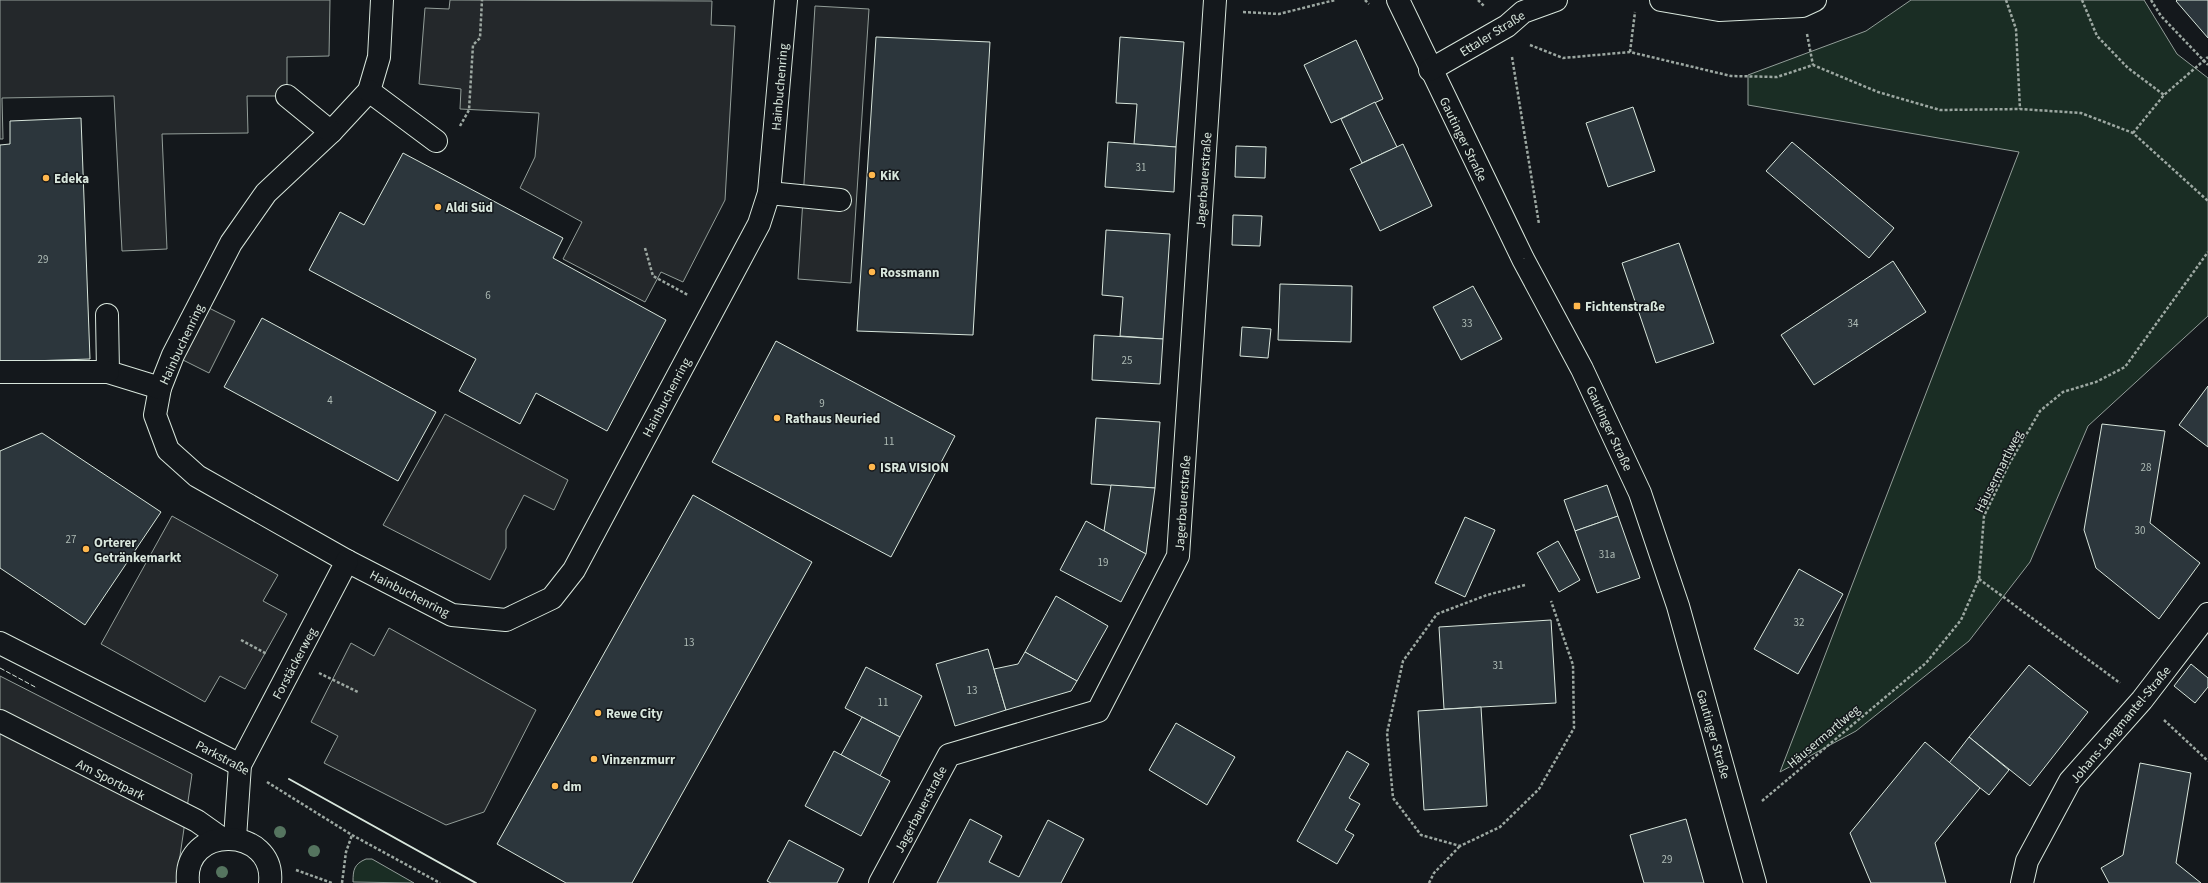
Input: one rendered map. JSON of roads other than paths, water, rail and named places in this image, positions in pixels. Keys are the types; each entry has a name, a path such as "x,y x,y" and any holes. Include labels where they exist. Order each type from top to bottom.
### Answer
{"street":[{"name":"Hainbuchenring","path":"382,0 379,57 369,91 331,132 266,193 231,243 173,355 160,388 155,415 168,450 197,476 347,561 452,615 506,620 552,598 574,570 758,224 770,193 786,0"},
{"name":"Jagerbauerstraße","path":"880,883 949,755 1098,711 1178,556 1215,0"},
{"name":"Gautinger Straße","path":"1398,0 1430,70 1523,259 1582,369 1640,493 1678,606 1755,883"},
{"name":"Ettaler Straße","path":"1430,70 1556,0"},
{"path":"1661,0 1719,10 1802,6 1815,0"},
{"path":"369,91 436,141"},
{"path":"287,96 331,132"},
{"path":"770,193 840,200"},
{"path":"107,315 108,372"},
{"path":"0,372 108,372 160,388"},
{"name":"Forstäckerweg","path":"240,765 347,561"},
{"name":"Johans-Langmantel-Straße","path":"2022,883 2027,861 2070,781 2142,700 2208,614"},
{"name":"Parkstraße","path":"0,643 240,765"},
{"name":"Am Sportpark","path":"0,721 228,838 246,842 256,848 264,857 269,869 270,883"},
{"path":"188,883 190,863 198,851 208,843 228,838 240,765"}],"place":[{"name":"KiK","path":"872,175"},
{"name":"Edeka","path":"46,178"},
{"name":"Aldi Süd","path":"438,207"},
{"name":"Rossmann","path":"872,272"},
{"name":"Fichtenstraße","path":"1577,306"},
{"name":"Rathaus Neuried","path":"777,418"},
{"name":"ISRA VISION","path":"872,467"},
{"name":"Orterer Getränkemarkt","path":"86,549"},
{"name":"Rewe City","path":"598,713"},
{"name":"Vinzenzmurr","path":"594,759"},
{"name":"dm","path":"555,786"}]}
